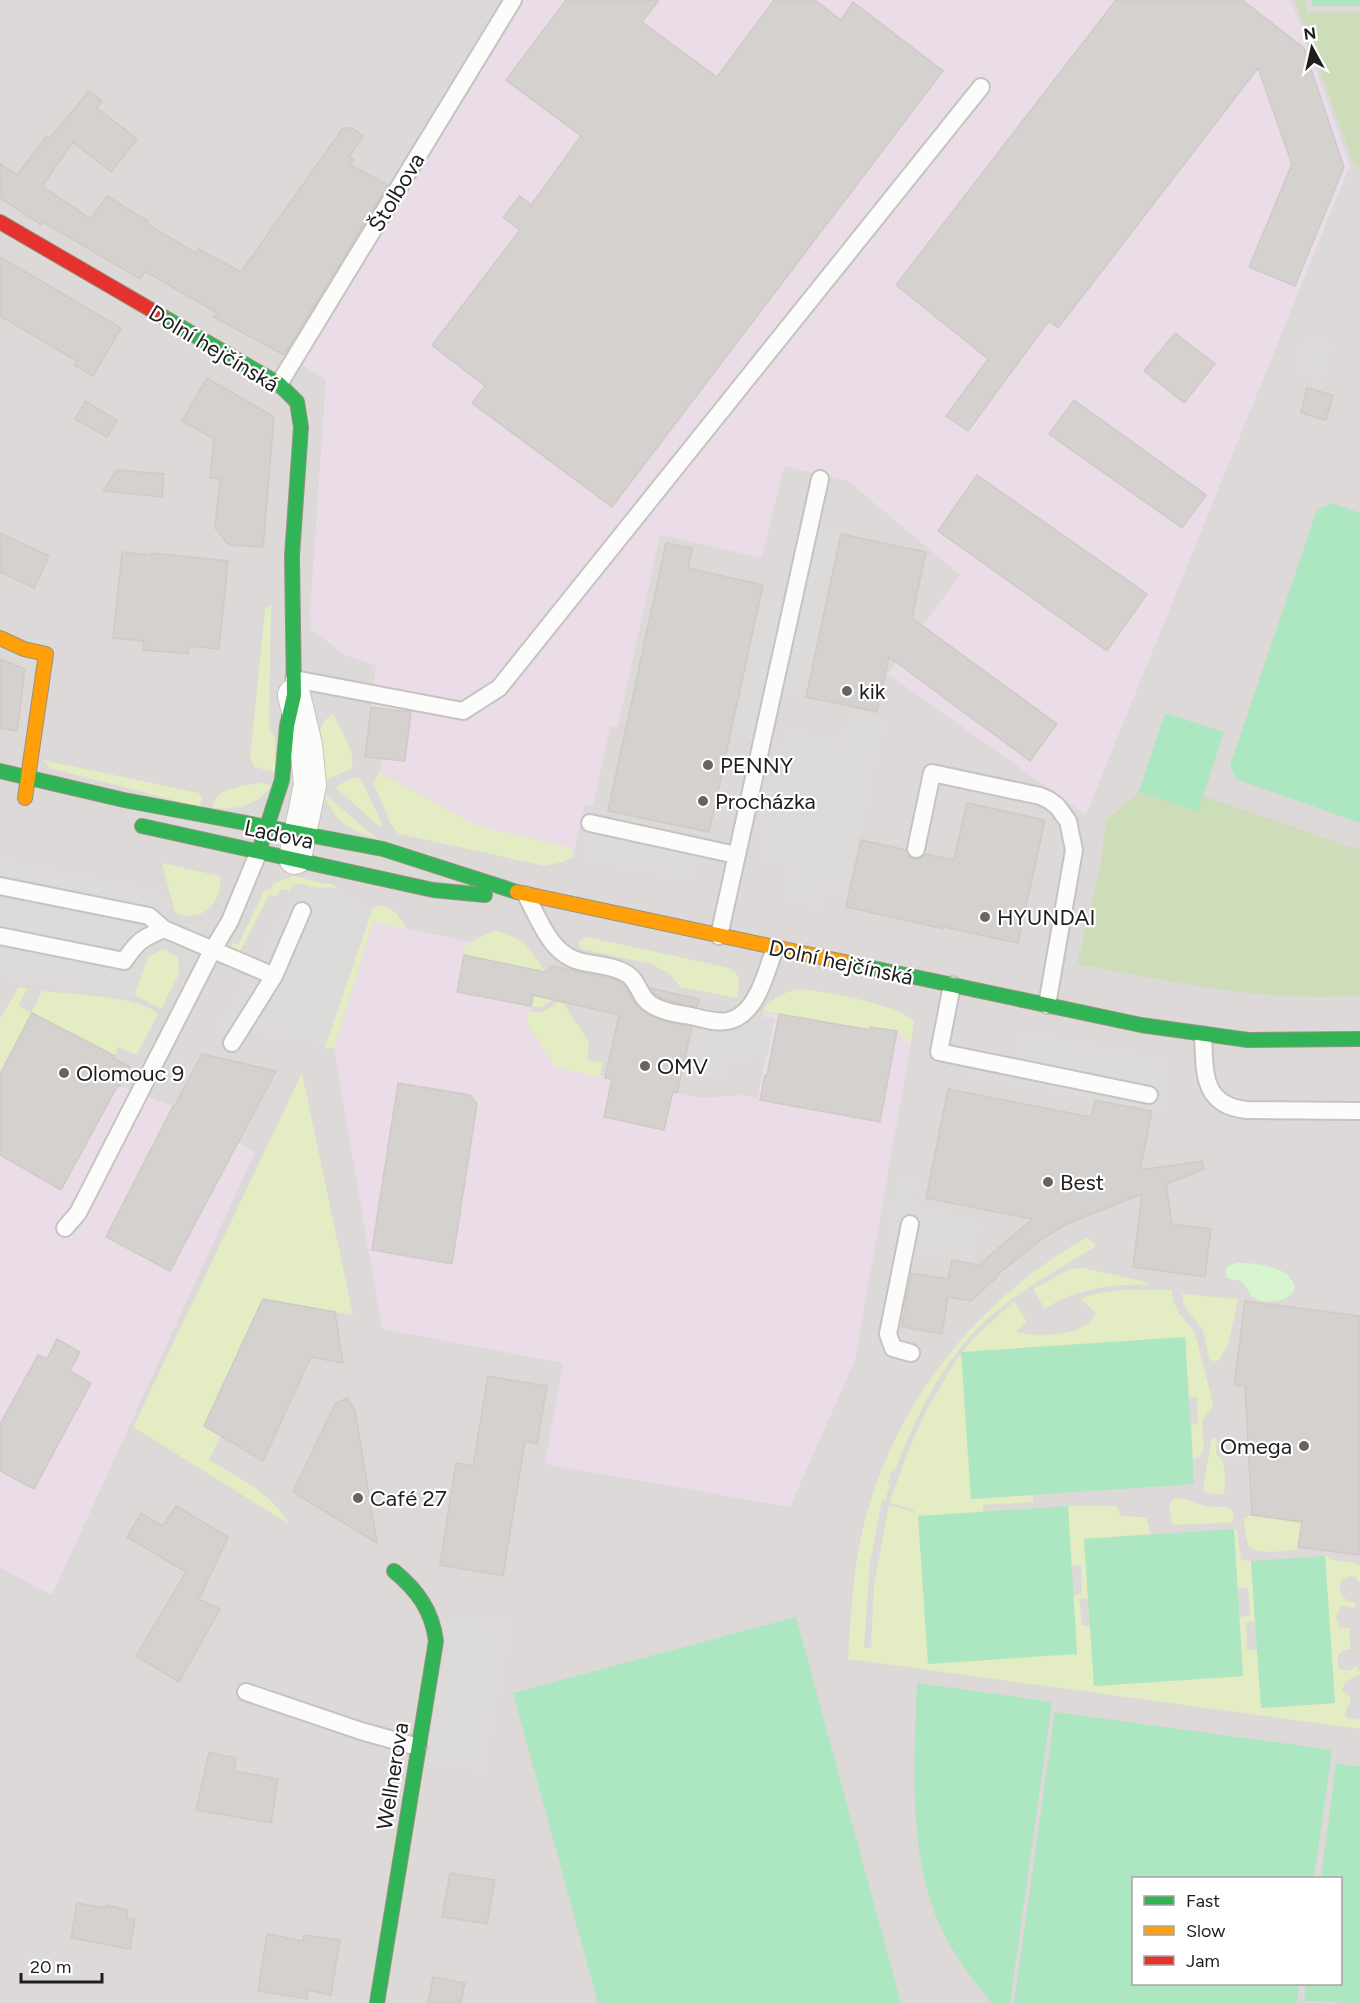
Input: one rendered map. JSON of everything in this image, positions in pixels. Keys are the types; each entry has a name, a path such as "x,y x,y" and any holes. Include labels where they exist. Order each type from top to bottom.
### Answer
{"main road":[{"name":"Dolní hejčínská","path":"0,222 279,384 297,402 301,427 292,556 294,687 287,726 282,780 259,851"},
{"path":"0,638 24,649 46,654 29,778 19,796 43,801"},
{"name":"Ladova","path":"0,771 124,800 268,828 433,890 468,894 526,895"},
{"name":"Ladova","path":"129,823 259,851 308,844"},
{"name":"Dolní hejčínská","path":"308,844 395,852 526,895 1141,1026 1248,1040 1360,1039"},
{"name":"Wellnerova","path":"377,2003 436,1641 436,1628 420,1594 394,1571"}],"street":[{"name":"Dolní hejčínská","path":"294,687 306,745 310,785 308,844"}],"lane":[{"name":"Štolbova","path":"279,384 513,0"},
{"path":"294,687 463,711 499,688 981,87"},
{"path":"719,936 820,479"},
{"path":"916,849 932,773 1040,796 1057,806 1068,821 1074,850 1047,1005"},
{"path":"590,823 736,855"},
{"path":"65,1228 83,1202 212,951 230,921 259,851"},
{"path":"0,886 149,916 164,930 274,976"},
{"path":"526,895 553,944 564,956 627,974 634,981 641,995 652,1005 697,1018 725,1022 744,1013 752,1004 775,948"},
{"path":"232,1043 274,976 302,911"},
{"path":"0,936 124,961 145,937 164,930"},
{"path":"952,985 939,1052 1149,1095"},
{"path":"1203,1035 1208,1083 1214,1095 1229,1108 1360,1111"},
{"path":"910,1224 888,1334 893,1348 911,1353"},
{"path":"246,1692 361,1731 418,1747"}],"shaded area":[{"path":"0,0 1360,0 1360,2003 0,2003"},
{"path":"518,0 1291,0 1350,165 1086,815 888,674 960,575 848,481 784,466 762,558 660,535 618,727 610,726 593,806 585,804 573,855 490,836 380,772 381,759 365,757 376,666 345,655 311,629 310,612 326,379 301,365"},
{"path":"1305,335 1332,343 1321,382 1294,374"},
{"path":"809,527 841,534 806,697 774,689 762,742 730,735 760,597 792,604"},
{"path":"855,712 887,719 846,892 827,889 823,909 781,900 788,867 756,860 785,728 841,741 844,729"},
{"path":"590,823 697,846 690,882 582,859"},
{"path":"0,859 160,891 170,922 196,925 209,920 188,971 184,955 178,948 168,945 158,947 148,955 134,997 0,978"},
{"path":"299,887 338,888 372,911 326,1044 217,1027"},
{"path":"373,922 512,950 521,967 538,970 528,1023 558,1066 701,1098 744,1095 757,1098 774,1020 763,1017 763,1012 773,1014 775,1007 913,1031 855,1360 790,1507 545,1464 563,1363 382,1329 334,1048"},
{"path":"32,1013 130,1067 121,1086 173,1106 255,1152 52,1595 0,1568 0,1065 9,1057"},
{"path":"744,1013 774,1019 767,1058 749,1054 747,1063 731,1060 726,1079 686,1071 697,1018"},
{"path":"1018,1030 1165,1059 1167,1082 1162,1113 958,1072 963,1046 1015,1057"},
{"path":"898,1177 917,1180 913,1205 980,1219 973,1258 887,1245"},
{"path":"451,1613 512,1622 484,1773 427,1763"}],"green space":[{"path":"1295,0 1306,0 1307,13 1360,12 1360,170 1353,162"},
{"path":"1312,0 1360,0 1360,6 1312,6"},
{"path":"1332,503 1360,513 1360,823 1236,779 1230,765 1317,510"},
{"path":"271,605 269,730 275,736 275,772 254,767 250,758 265,609"},
{"path":"333,713 350,747 352,768 320,783 317,755 318,736 321,727"},
{"path":"1165,713 1224,732 1198,812 1139,792"},
{"path":"43,760 199,793 202,798 200,807 50,768"},
{"path":"379,772 477,826 568,847 575,856 563,862 545,866 399,834 391,825 374,784"},
{"path":"356,777 361,779 382,824 380,827 337,789 338,785"},
{"path":"260,783 272,785 253,802 239,807 213,808 215,799 223,792"},
{"path":"1139,792 1197,812 1203,796 1360,850 1360,996 1323,997 1252,993 1183,984 1077,964 1101,864 1106,820"},
{"path":"323,793 379,840 351,828 339,819"},
{"path":"162,863 220,876 218,895 209,909 194,916 175,913"},
{"path":"294,876 332,884 356,901 350,902 299,883 293,885 290,891 281,889 276,896 269,895 237,957 231,949 232,942 238,945 265,889 270,890 274,883"},
{"path":"378,905 395,912 406,929 373,922 334,1048 325,1049 331,1021 369,910"},
{"path":"495,931 507,934 527,947 541,965 559,996 540,1008 531,1006 538,970 464,955 466,951 462,950 477,938"},
{"path":"587,937 730,968 738,977 737,998 680,987 670,974 651,964 582,949 579,946 579,940"},
{"path":"167,949 178,957 179,974 161,1009 134,995 148,957"},
{"path":"18,988 28,988 18,1006 31,1013 42,991 121,1000 136,1003 158,1014 137,1055 118,1047 115,1056 32,1013 9,1057 8,1075 0,1070 0,1019"},
{"path":"798,989 878,1004 907,1016 914,1022 910,1044 897,1031 871,1027 870,1030 763,1011 773,999"},
{"path":"561,1000 589,1042 587,1060 603,1063 600,1077 555,1067 526,1022 528,1011 541,1013"},
{"path":"302,1073 353,1315 263,1299 204,1426 221,1436 209,1460 263,1494 289,1524 133,1427"},
{"path":"1087,1237 1096,1246 1042,1279 990,1316 955,1355 927,1399 895,1471 891,1472 885,1501 882,1500 870,1563 864,1648 871,1647 874,1585 889,1505 913,1512 914,1510 889,1503 927,1409 956,1360 973,1339 1014,1301 1027,1322 1016,1332 1048,1335 1071,1331 1090,1321 1096,1313 1080,1299 1091,1295 1113,1291 1172,1290 1176,1308 1195,1334 1213,1403 1212,1408 1202,1420 1204,1449 1199,1457 1193,1459 1191,1425 1198,1424 1197,1397 1189,1397 1185,1337 971,1499 1033,1495 1033,1502 983,1505 983,1512 918,1517 1077,1653 1073,1595 1082,1593 1081,1566 1071,1565 1068,1506 1117,1506 1121,1516 1147,1519 1151,1534 1084,1539 1088,1598 1079,1599 1082,1626 1090,1626 1094,1686 1243,1676 1239,1617 1250,1616 1248,1588 1237,1588 1234,1529 1237,1530 1241,1560 1251,1561 1255,1621 1246,1622 1247,1650 1257,1650 1261,1708 1335,1703 1325,1556 1329,1556 1329,1559 1355,1563 1360,1566 1360,1584 1355,1577 1350,1576 1341,1580 1340,1589 1344,1598 1356,1603 1353,1609 1347,1606 1340,1607 1336,1617 1339,1627 1350,1629 1350,1650 1344,1650 1338,1655 1338,1666 1341,1670 1346,1670 1357,1666 1360,1674 1345,1682 1342,1690 1350,1697 1351,1702 1345,1715 1348,1718 1360,1720 1360,1729 848,1659 855,1574 864,1524 878,1479 897,1436 920,1395 946,1358 1010,1291 1047,1262"},
{"path":"1238,1263 1259,1264 1281,1271 1291,1279 1294,1291 1278,1301 1255,1299 1243,1283 1226,1277 1226,1269"},
{"path":"1083,1268 1147,1282 1150,1285 1122,1285 1096,1289 1070,1296 1045,1309 1033,1289 1070,1269"},
{"path":"1182,1294 1238,1299 1228,1345 1218,1361 1209,1359 1203,1330 1184,1306"},
{"path":"1185,1337 1194,1484 971,1499 961,1352"},
{"path":"1214,1437 1217,1439 1216,1455 1222,1459 1224,1467 1224,1494 1210,1493 1203,1489 1211,1441"},
{"path":"1174,1498 1228,1508 1232,1510 1233,1522 1172,1525 1169,1505"},
{"path":"1068,1506 1077,1654 928,1664 918,1516"},
{"path":"1252,1515 1302,1522 1296,1550 1264,1552 1252,1549 1247,1540 1244,1518"},
{"path":"1234,1529 1243,1676 1094,1686 1084,1539"},
{"path":"1325,1556 1335,1703 1261,1708 1251,1561"},
{"path":"796,1617 901,2003 598,2003 513,1693"},
{"path":"917,1683 1052,1702 1010,2003 992,2003 968,1973 942,1930 928,1891 921,1862 915,1802"},
{"path":"1055,1712 1332,1750 1314,1877 1132,1877 1132,1985 1299,1985 1297,2003 1014,2003"},
{"path":"1336,1763 1360,1767 1360,2003 1304,2001 1306,1985 1342,1985 1342,1877 1321,1877"}],"building":[{"path":"566,0 659,0 642,22 717,77 774,0 815,0 841,20 853,2 943,71 612,507 472,403 485,386 432,345 520,230 503,217 520,196 531,205 581,136 506,80"},
{"path":"1116,0 1242,0 1304,48 1344,167 1295,286 1249,267 1292,164 1258,68 1058,328 1049,321 968,431 946,416 988,359 896,285"},
{"path":"89,91 102,101 97,108 137,139 111,172 73,142 42,186 91,219 107,196 148,221 147,224 196,253 198,249 241,272 343,128 352,128 363,136 349,157 354,160 350,165 388,185 284,355 214,317 217,313 145,271 140,279 43,222 42,225 0,198 0,164 17,175 47,136 50,138"},
{"path":"0,257 121,328 93,376 74,365 77,361 0,316"},
{"path":"1175,333 1215,364 1184,403 1144,371"},
{"path":"207,378 274,417 263,547 229,545 215,528 220,479 210,478 214,439 182,421"},
{"path":"1307,388 1333,395 1326,420 1301,413"},
{"path":"1074,400 1206,495 1182,528 1049,434"},
{"path":"85,401 117,420 107,437 75,419"},
{"path":"117,470 164,474 162,497 103,491"},
{"path":"977,475 1147,594 1107,651 938,531"},
{"path":"0,533 49,556 34,588 0,572"},
{"path":"841,534 926,552 912,618 1057,724 1030,761 889,657 877,712 806,697"},
{"path":"666,543 692,548 688,568 763,585 709,832 608,811"},
{"path":"122,552 228,561 219,649 189,646 188,654 143,650 144,641 113,638"},
{"path":"0,659 25,669 17,731 0,728"},
{"path":"371,707 411,712 405,761 365,757"},
{"path":"967,803 1045,820 1018,943 846,907 861,840 906,850 913,859 920,859 925,854 954,860"},
{"path":"464,955 545,972 553,966 616,980 624,985 636,1005 647,1014 663,1021 692,1027 677,1093 673,1091 664,1130 604,1117 612,1079 605,1078 619,1015 533,995 531,1006 457,992"},
{"path":"650,988 699,999 697,1007 665,1000"},
{"path":"32,1013 115,1056 113,1058 130,1067 61,1190 0,1155 0,1074"},
{"path":"779,1014 870,1030 870,1027 897,1031 880,1122 760,1100"},
{"path":"202,1054 276,1071 170,1271 106,1237"},
{"path":"398,1083 470,1095 477,1104 452,1264 372,1250"},
{"name":"Best","path":"948,1089 1091,1117 1095,1100 1152,1111 1140,1170 1202,1161 1204,1169 1166,1184 1172,1224 1211,1229 1205,1277 1133,1267 1142,1194 1066,1224 1042,1239 998,1274 971,1301 948,1297 942,1334 902,1327 911,1273 948,1279 952,1260 979,1265 1032,1219 926,1198"},
{"path":"263,1299 335,1312 343,1363 311,1357 263,1461 204,1426"},
{"name":"Omega","path":"1245,1301 1360,1316 1360,1555 1298,1547 1302,1522 1252,1515 1245,1386 1234,1385"},
{"path":"57,1339 80,1352 70,1371 91,1383 34,1489 0,1471 0,1424 38,1355 47,1359"},
{"path":"488,1376 547,1386 537,1444 525,1441 503,1576 440,1565 456,1463 473,1466"},
{"path":"347,1398 355,1410 377,1543 293,1492 333,1408 336,1403"},
{"path":"176,1506 228,1537 199,1599 220,1609 179,1682 136,1656 186,1572 127,1537 141,1513 163,1526"},
{"path":"209,1752 236,1758 234,1771 278,1779 271,1823 196,1810"},
{"path":"450,1873 495,1880 487,1924 442,1917"},
{"path":"77,1903 106,1908 106,1905 128,1910 127,1918 135,1919 130,1949 71,1938"},
{"path":"267,1934 303,1941 304,1935 340,1940 331,1995 308,1990 307,1999 258,1991"},
{"path":"433,1977 465,1983 461,2003 428,2003"}],"traffic: fast":[{"path":"160,315 279,384 297,402 301,427 292,556 294,695 287,726 282,780 259,851"},
{"path":"0,771 124,800 383,849 517,892"},
{"path":"142,826 433,890 485,895"},
{"path":"844,962 1141,1025 1248,1040 1360,1039"},
{"path":"377,2003 436,1641 427,1610 416,1593 394,1571"}],"traffic: slow":[{"path":"0,638 24,649 46,654 25,798"},
{"path":"517,892 844,962"}],"traffic: jam":[{"path":"0,222 160,315"}],"place":[{"name":"kik","path":"847,691"},
{"name":"PENNY","path":"708,765"},
{"name":"Procházka","path":"703,801"},
{"name":"HYUNDAI","path":"985,917"},
{"name":"OMV","path":"645,1066"},
{"name":"Olomouc 9","path":"64,1073"},
{"name":"Best","path":"1048,1182"},
{"name":"Omega","path":"1304,1446"},
{"name":"Café 27","path":"358,1498"}]}
